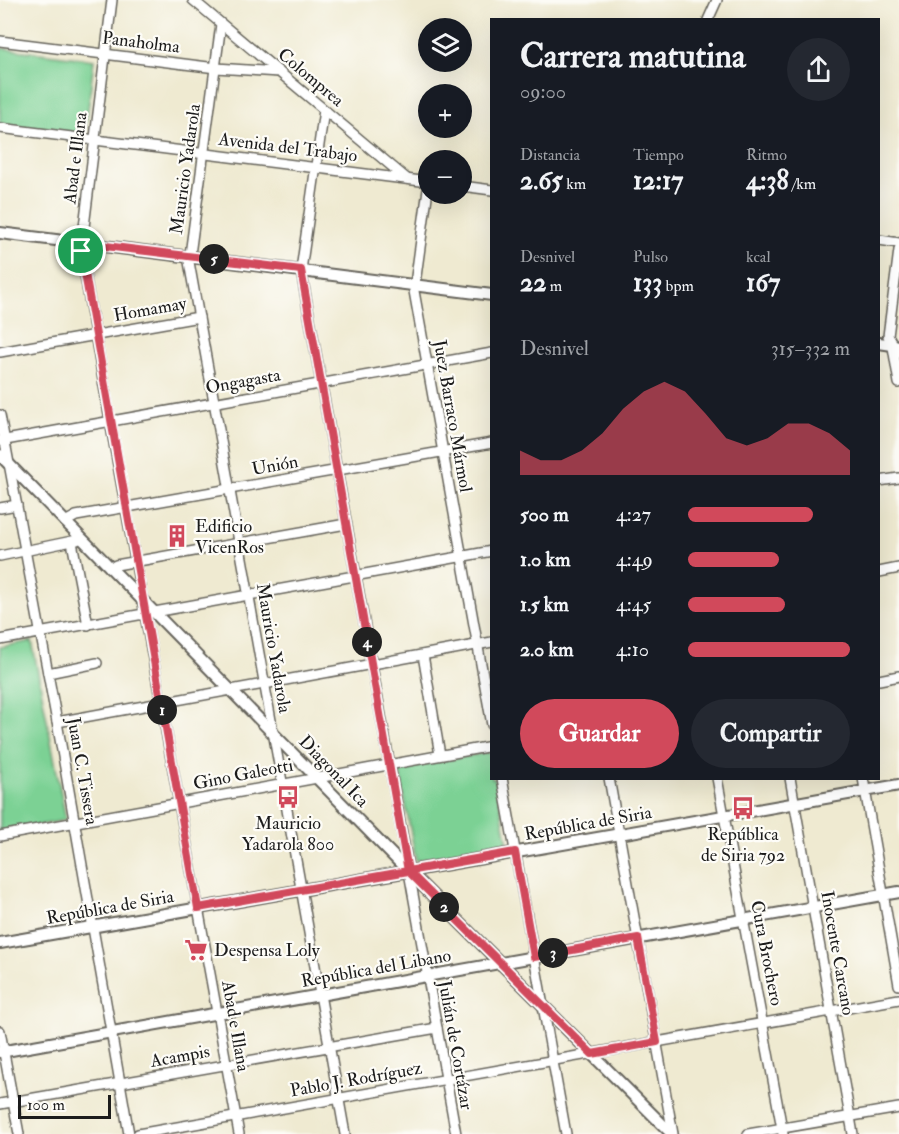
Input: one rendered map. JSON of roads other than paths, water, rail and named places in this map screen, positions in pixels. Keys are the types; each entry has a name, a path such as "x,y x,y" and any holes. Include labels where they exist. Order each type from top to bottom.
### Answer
{"main road":[{"path":"0,233 490,295"},
{"path":"880,343 897,348"},
{"name":"Diagonal Ica","path":"0,455 65,522 76,540 110,568 142,601 149,614 272,730 408,871 673,1134"},
{"name":"República de Siria","path":"0,943 899,784"},
{"name":"República del Libano","path":"2,1052 899,892"}],"street":[{"name":"Abad e Illana","path":"112,0 81,243 142,601"},
{"name":"Colomprea","path":"193,0 407,179"},
{"path":"709,18 717,0"},
{"name":"Mauricio Yadarola","path":"221,24 189,256 263,684 345,1134"},
{"name":"Panaholma","path":"0,41 216,68 279,72"},
{"name":"Julián de Cortázar","path":"324,110 301,270 456,1134"},
{"name":"Avenida del Trabajo","path":"0,129 418,180"},
{"path":"472,187 490,190"},
{"name":"Juez Barraco Mármol","path":"426,204 414,286 426,365 490,714"},
{"path":"880,240 899,243"},
{"path":"899,250 888,336 897,348 899,383"},
{"name":"Homamay","path":"0,352 199,317"},
{"name":"Ongagasta","path":"2,440 490,353"},
{"name":"Juan C. Tissera","path":"0,415 2,440 26,551 129,1134"},
{"name":"Unión","path":"65,522 76,516 490,442"},
{"path":"880,481 899,478"},
{"path":"0,508 17,505"},
{"path":"110,568 135,561 346,524"},
{"path":"0,556 76,540 88,625"},
{"path":"0,640 490,551"},
{"path":"880,572 899,568"},
{"name":"Abad e Illana","path":"149,614 160,703 239,1134"},
{"path":"57,722 490,642"},
{"path":"423,655 440,755"},
{"path":"48,673 97,663"},
{"path":"880,680 899,676"},
{"name":"Gino Galeotti","path":"0,836 316,776 490,746"},
{"path":"502,780 567,1134"},
{"path":"609,780 673,1134"},
{"name":"Cura Brochero","path":"717,780 783,1131"},
{"name":"Inocente Carcano","path":"790,780 853,1134"},
{"path":"863,780 899,985"},
{"name":"Pablo J. Rodríguez","path":"138,1134 899,999"},
{"name":"Acampis","path":"0,1104 436,1028"},
{"path":"0,1031 2,1052 19,1134"},
{"path":"748,1134 783,1131 899,1108"}],"place":[{"name":"Edificio VicenRos","path":"177,536"},
{"name":"Mauricio Yadarola 800","path":"288,797"},
{"name":"República de Siria 792","path":"743,808"},
{"name":"Despensa Loly","path":"196,950"}]}
